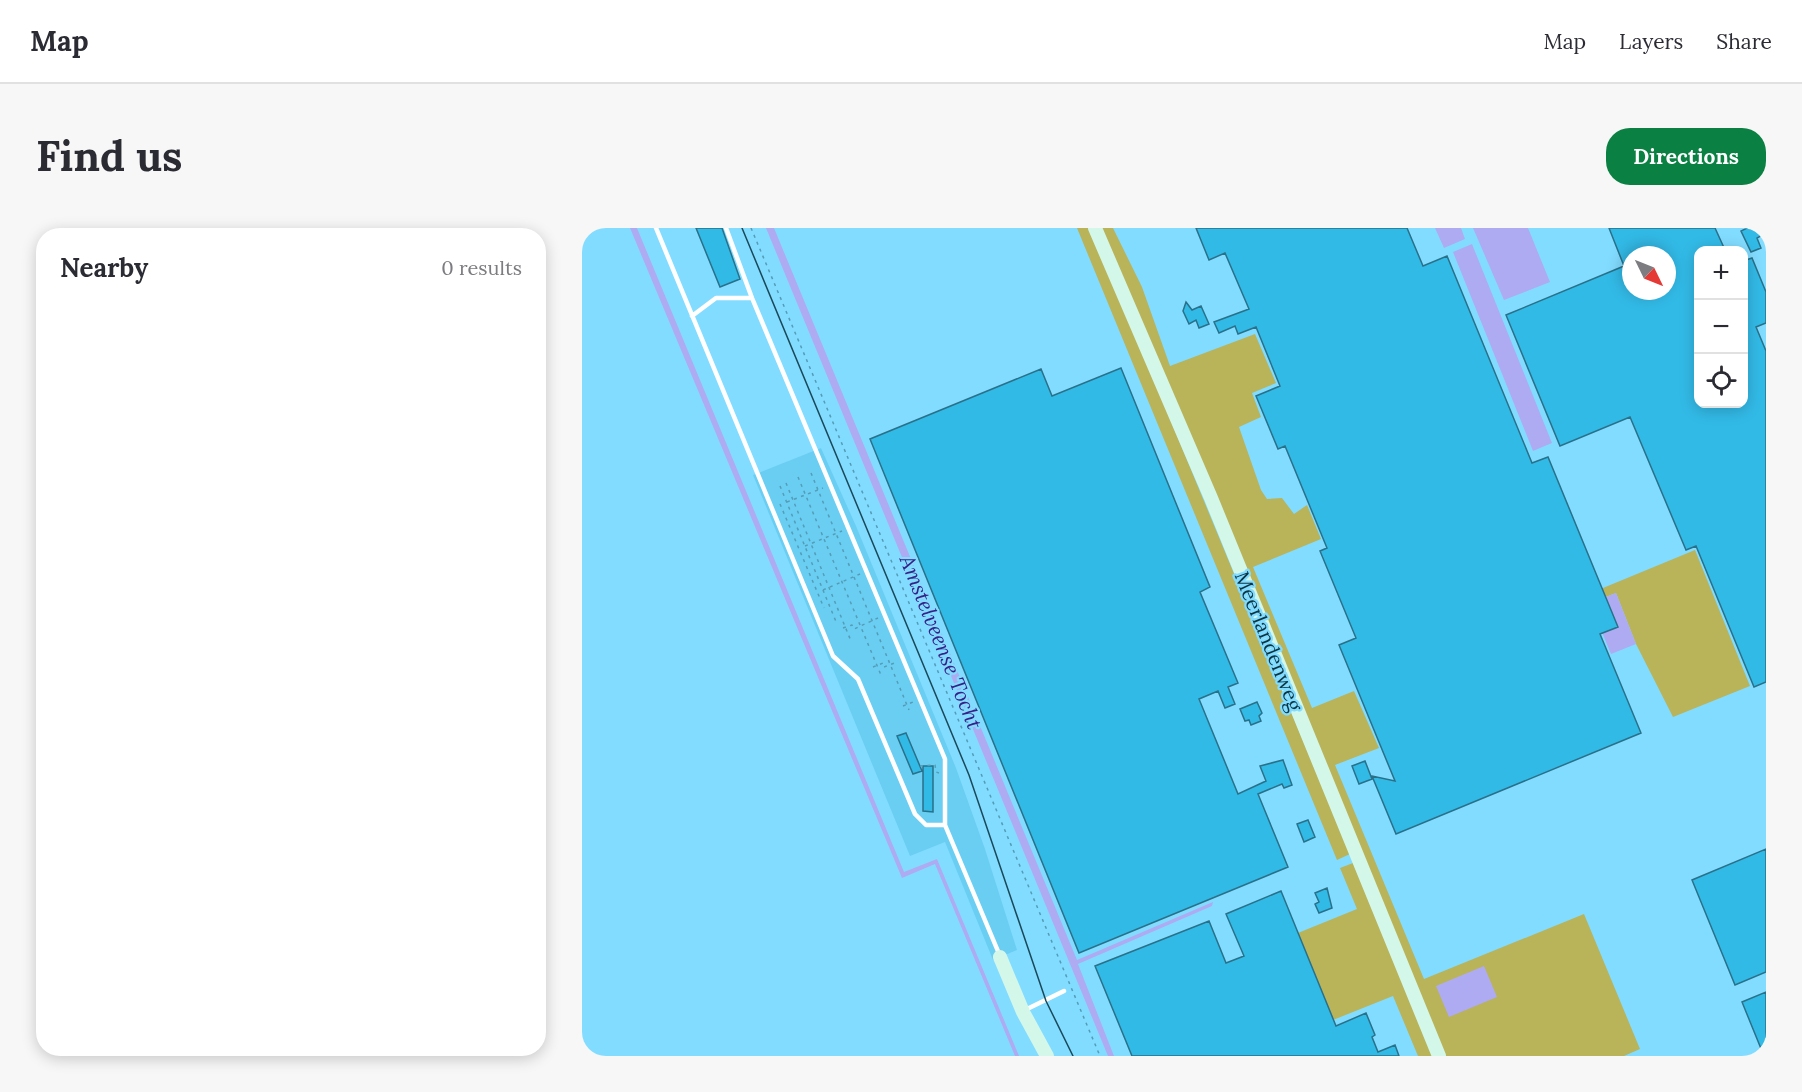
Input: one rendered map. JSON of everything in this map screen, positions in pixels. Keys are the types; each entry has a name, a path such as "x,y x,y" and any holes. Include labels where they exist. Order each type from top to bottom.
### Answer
{"street":[{"name":"Meerlandenweg","path":"1095,228 1211,498 1439,1056"},
{"path":"1000,957 1023,1011 1047,1056"}],"lane":[{"path":"656,228 833,656 858,678 915,814 926,825 945,825"},
{"path":"726,228 752,298 945,759 945,825 1000,957"},
{"path":"692,316 716,298 752,298"},
{"path":"1023,1011 1064,991"}],"path":[{"path":"751,228 1100,1056"},
{"path":"811,473 909,710"},
{"path":"798,477 881,675"},
{"path":"786,483 851,641"},
{"path":"780,486 837,624"},
{"path":"780,504 824,608"},
{"path":"805,546 846,530"},
{"path":"794,536 800,533"},
{"path":"823,590 864,573"},
{"path":"812,579 818,576"},
{"path":"844,628 860,626 882,617"},
{"path":"873,667 900,660"},
{"path":"903,706 917,701"}],"shaded area":[{"path":"1077,228 1091,228 1350,854 1337,860"},
{"path":"1102,228 1113,228 1142,287 1170,366 1255,334 1276,383 1252,393 1261,417 1239,427 1261,490 1267,499 1282,498 1294,514 1307,505 1321,539 1253,567 1312,708 1354,691 1379,748 1335,765 1424,979 1584,914 1640,1049 1624,1056 1444,1056"},
{"path":"821,448 856,526 956,768 985,849 1017,950 993,960 945,842 910,856 753,475"},
{"path":"1695,550 1750,686 1673,717 1636,644 1616,593 1590,603 1586,595"},
{"path":"1353,863 1433,1056 1418,1056 1393,996 1328,1022 1293,935 1357,909 1340,868"}],"water":[{"path":"630,228 637,228 904,872 937,859 1019,1056 1015,1056 935,864 902,878"},
{"name":"Amstelveense Tocht","path":"766,228 774,228 1077,960 1213,902 1212,906 1078,964 1114,1056 1108,1056"},
{"path":"1435,228 1461,228 1465,239 1444,248"},
{"path":"1473,228 1528,228 1550,282 1504,300"},
{"path":"1472,244 1552,443 1533,451 1453,252"},
{"path":"1616,593 1636,644 1611,654 1590,603"},
{"path":"1484,966 1497,997 1449,1017 1436,986"}],"building":[{"path":"696,228 722,228 740,279 720,287"},
{"path":"1196,228 1407,228 1423,266 1447,256 1532,463 1548,457 1618,627 1600,634 1641,733 1396,834 1372,776 1395,781 1339,645 1356,638 1320,551 1327,548 1285,446 1278,449 1256,396 1280,386 1256,327 1238,334 1235,326 1219,333 1214,322 1249,309 1225,253 1209,260"},
{"path":"1609,228 1715,228 1723,246 1694,246 1694,408 1748,408 1748,259 1752,258 1766,292 1766,323 1756,327 1766,351 1766,682 1754,687 1696,546 1686,550 1630,417 1560,446 1506,315 1622,267 1622,300 1676,300 1676,246 1622,246 1622,261"},
{"path":"1747,228 1764,228 1766,233 1757,238 1761,248 1751,252 1741,231"},
{"path":"1186,302 1192,310 1201,306 1209,324 1199,328 1196,320 1189,324 1183,311"},
{"path":"1121,368 1210,587 1200,592 1238,683 1228,687 1235,704 1225,708 1218,691 1199,699 1238,794 1266,781 1260,766 1283,760 1292,785 1284,788 1282,784 1258,794 1288,867 1079,953 870,439 1041,369 1052,396"},
{"path":"1257,702 1262,713 1259,716 1261,721 1251,725 1249,720 1245,721 1240,709"},
{"path":"906,733 922,771 913,774 897,736"},
{"path":"1365,761 1372,779 1359,784 1352,766"},
{"path":"923,766 933,766 933,812 923,811"},
{"path":"1308,820 1315,837 1304,842 1297,824"},
{"path":"1766,849 1766,972 1735,985 1692,880"},
{"path":"1327,888 1332,908 1319,913 1315,904 1319,902 1315,893"},
{"path":"1281,891 1336,1026 1366,1013 1375,1035 1372,1037 1378,1052 1395,1045 1399,1056 1132,1056 1095,966 1209,921 1226,963 1244,956 1226,914"},
{"path":"1766,992 1766,1056 1764,1056 1742,1002"}],"tram line":[{"path":"742,228 969,775 1046,1001 1073,1056"}]}
